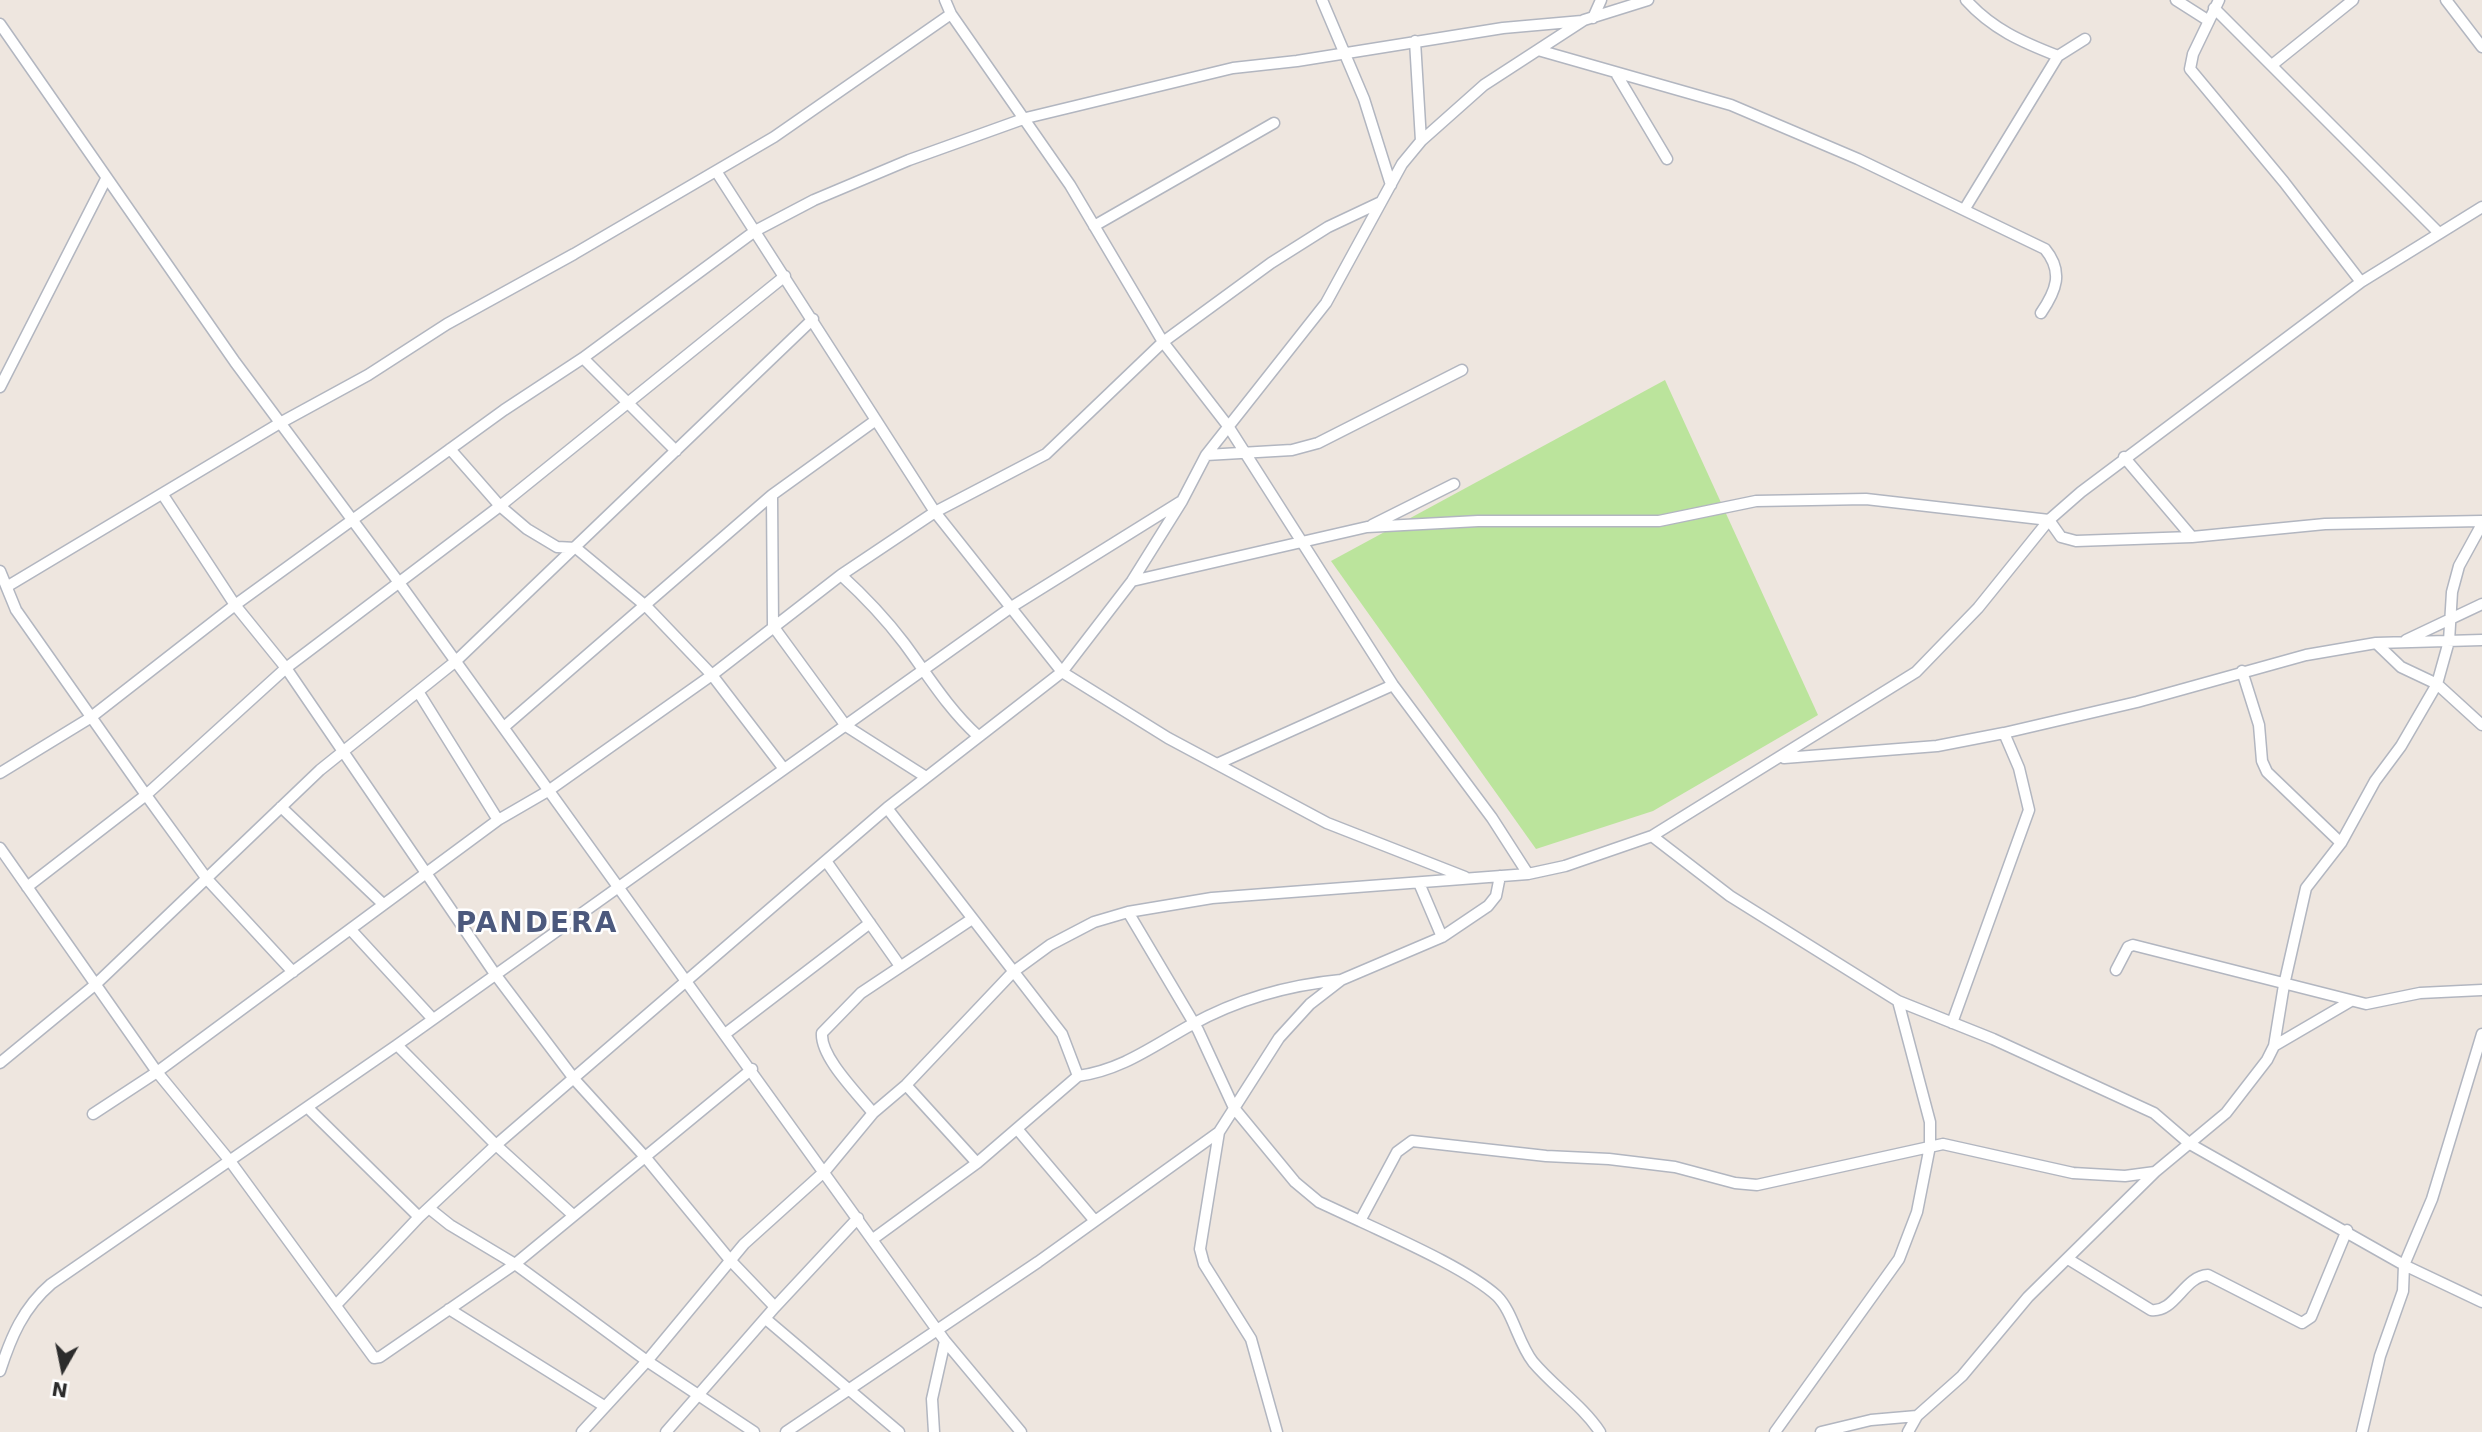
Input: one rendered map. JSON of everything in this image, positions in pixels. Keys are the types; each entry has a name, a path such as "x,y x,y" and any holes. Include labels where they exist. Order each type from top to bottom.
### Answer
{"street":[{"path":"945,0 951,14 1026,118 1163,342 1228,426 1394,685 1492,818 1528,874"},
{"path":"1322,0 1345,52 1391,185"},
{"path":"336,1305 419,1217 496,1145 575,1080 887,808 1062,672 1132,581 1182,501 1206,455 1326,303 1381,202 1421,141 1450,111 1484,85 1588,19 1601,0"},
{"path":"0,773 90,718 235,605 450,449 583,358 755,231 814,200 909,159 1026,118 1233,68 1503,28 1588,19 1648,0"},
{"path":"1966,0 1982,17 2009,36 2058,57"},
{"path":"2176,0 2209,21"},
{"path":"2272,65 2353,0"},
{"path":"2446,0 2482,47"},
{"path":"2361,282 2284,182 2190,69 2190,62 2216,4 2272,65 2439,233"},
{"path":"8,586 280,424 368,375 447,324 716,171 803,118 951,14"},
{"path":"0,24 280,424 400,583 945,1341 1021,1432"},
{"path":"1964,210 2058,57 2085,39"},
{"path":"1415,41 1421,141"},
{"path":"1538,50 1617,75 1731,105 1858,159 2045,249 2058,280 2054,293 2041,313"},
{"path":"1617,75 1667,159"},
{"path":"1094,226 1274,123"},
{"path":"716,171 935,512 1013,606 1037,644 1062,672 1168,738 1327,823 1467,878"},
{"path":"0,387 106,179"},
{"path":"93,1115 157,1072 498,820 548,791 712,675 841,575 935,512 1046,454 1163,342 1316,234 1381,202"},
{"path":"582,1432 647,1361 730,1260 825,1171 873,1113 906,1085 1013,972 1078,929 1128,912 1212,898 1528,874 1565,866 1652,836 1916,672 1978,608 2049,520 2124,457 2361,282 2482,207"},
{"path":"27,887 146,795 286,668 500,506 785,276"},
{"path":"0,1063 96,984 281,807 456,661 813,319"},
{"path":"583,358 676,451"},
{"path":"1206,455 1293,450 1318,443 1462,370"},
{"path":"504,727 647,607 772,495 876,420"},
{"path":"450,449 500,506 545,543 576,548 647,607 712,675 783,769"},
{"path":"2124,457 2192,537"},
{"path":"1367,527 1454,484"},
{"path":"163,495 235,605 286,668 495,974 575,1080 646,1158 730,1260 775,1307"},
{"path":"772,495 773,626 846,726 926,777"},
{"path":"1132,581 1367,527 1596,518 1659,521 1756,501 1866,499 2049,520 2061,537 2076,541 2192,537 2325,524 2482,522 2459,566 2452,592 2449,641 2437,684 2401,746 2375,781 2341,843 2306,888 2284,985 2274,1046"},
{"path":"0,1371 18,1322 34,1298 397,1045 432,1017 1013,606 1182,501"},
{"path":"0,571 16,610 90,718 207,879 293,972"},
{"path":"841,575 873,605 905,643 922,672 978,736"},
{"path":"2401,642 2482,604"},
{"path":"1778,759 1937,746 2137,702 2306,655 2376,643 2482,640"},
{"path":"2376,643 2401,667 2437,684 2482,725"},
{"path":"2242,671 2259,725 2262,761 2267,772 2341,843"},
{"path":"1217,764 1394,685"},
{"path":"419,693 498,820"},
{"path":"1952,1023 2029,810 2019,768 2004,733"},
{"path":"281,807 383,904"},
{"path":"887,808 1062,1034 1078,1076"},
{"path":"1652,836 1731,896 1898,1001 2154,1113 2190,1143 2347,1230 2404,1265 2482,1302"},
{"path":"0,848 157,1072 230,1161 377,1359 515,1264 752,1069"},
{"path":"826,861 900,966"},
{"path":"786,1432 1219,1132 1295,1018 1341,981 1442,937 1488,906 1496,896 1500,876"},
{"path":"1419,883 1442,937"},
{"path":"1128,912 1194,1023 1234,1108 1295,1182 1319,1202 1447,1264 1496,1296 1531,1359 1561,1392 1583,1410 1600,1432"},
{"path":"873,1113 832,1061 821,1042 822,1033 861,993 972,919"},
{"path":"725,1034 870,923"},
{"path":"351,930 432,1017"},
{"path":"2116,970 2128,947 2133,945 2351,1001 2381,1003 2420,993 2482,990"},
{"path":"873,1239 977,1163 1078,1076 1103,1073 1122,1065 1194,1023 1276,990 1341,981"},
{"path":"1775,1432 1899,1259 1917,1212 1930,1146 1930,1122 1924,1089 1898,1001"},
{"path":"1908,1432 1917,1416 1962,1376 2028,1297 2155,1172 2227,1113 2274,1046 2351,1001"},
{"path":"2362,1432 2380,1356 2403,1291 2404,1265 2432,1199 2482,1034"},
{"path":"397,1045 496,1145 573,1215"},
{"path":"906,1085 977,1163"},
{"path":"307,1108 419,1217"},
{"path":"1018,1130 1094,1221"},
{"path":"1219,1132 1200,1249 1204,1264 1251,1339 1278,1432"},
{"path":"1360,1221 1397,1152 1412,1142 1675,1167 1735,1183 1757,1185 1930,1146 1961,1147 2073,1173 2125,1176 2155,1172"},
{"path":"430,1209 450,1225 515,1264 647,1361 754,1432"},
{"path":"666,1432 767,1320 775,1307 858,1218"},
{"path":"2068,1259 2151,1310 2164,1308 2193,1281 2207,1275 2302,1323 2311,1317 2347,1230"},
{"path":"449,1309 604,1406"},
{"path":"767,1320 899,1432"},
{"path":"934,1432 932,1399 945,1341"},
{"path":"1821,1432 1871,1420 1917,1416"}],"green space":[{"path":"1665,380 1818,715 1653,811 1536,849 1331,561"}],"district":[{"name":"PANDERA","path":"537,925"}]}
